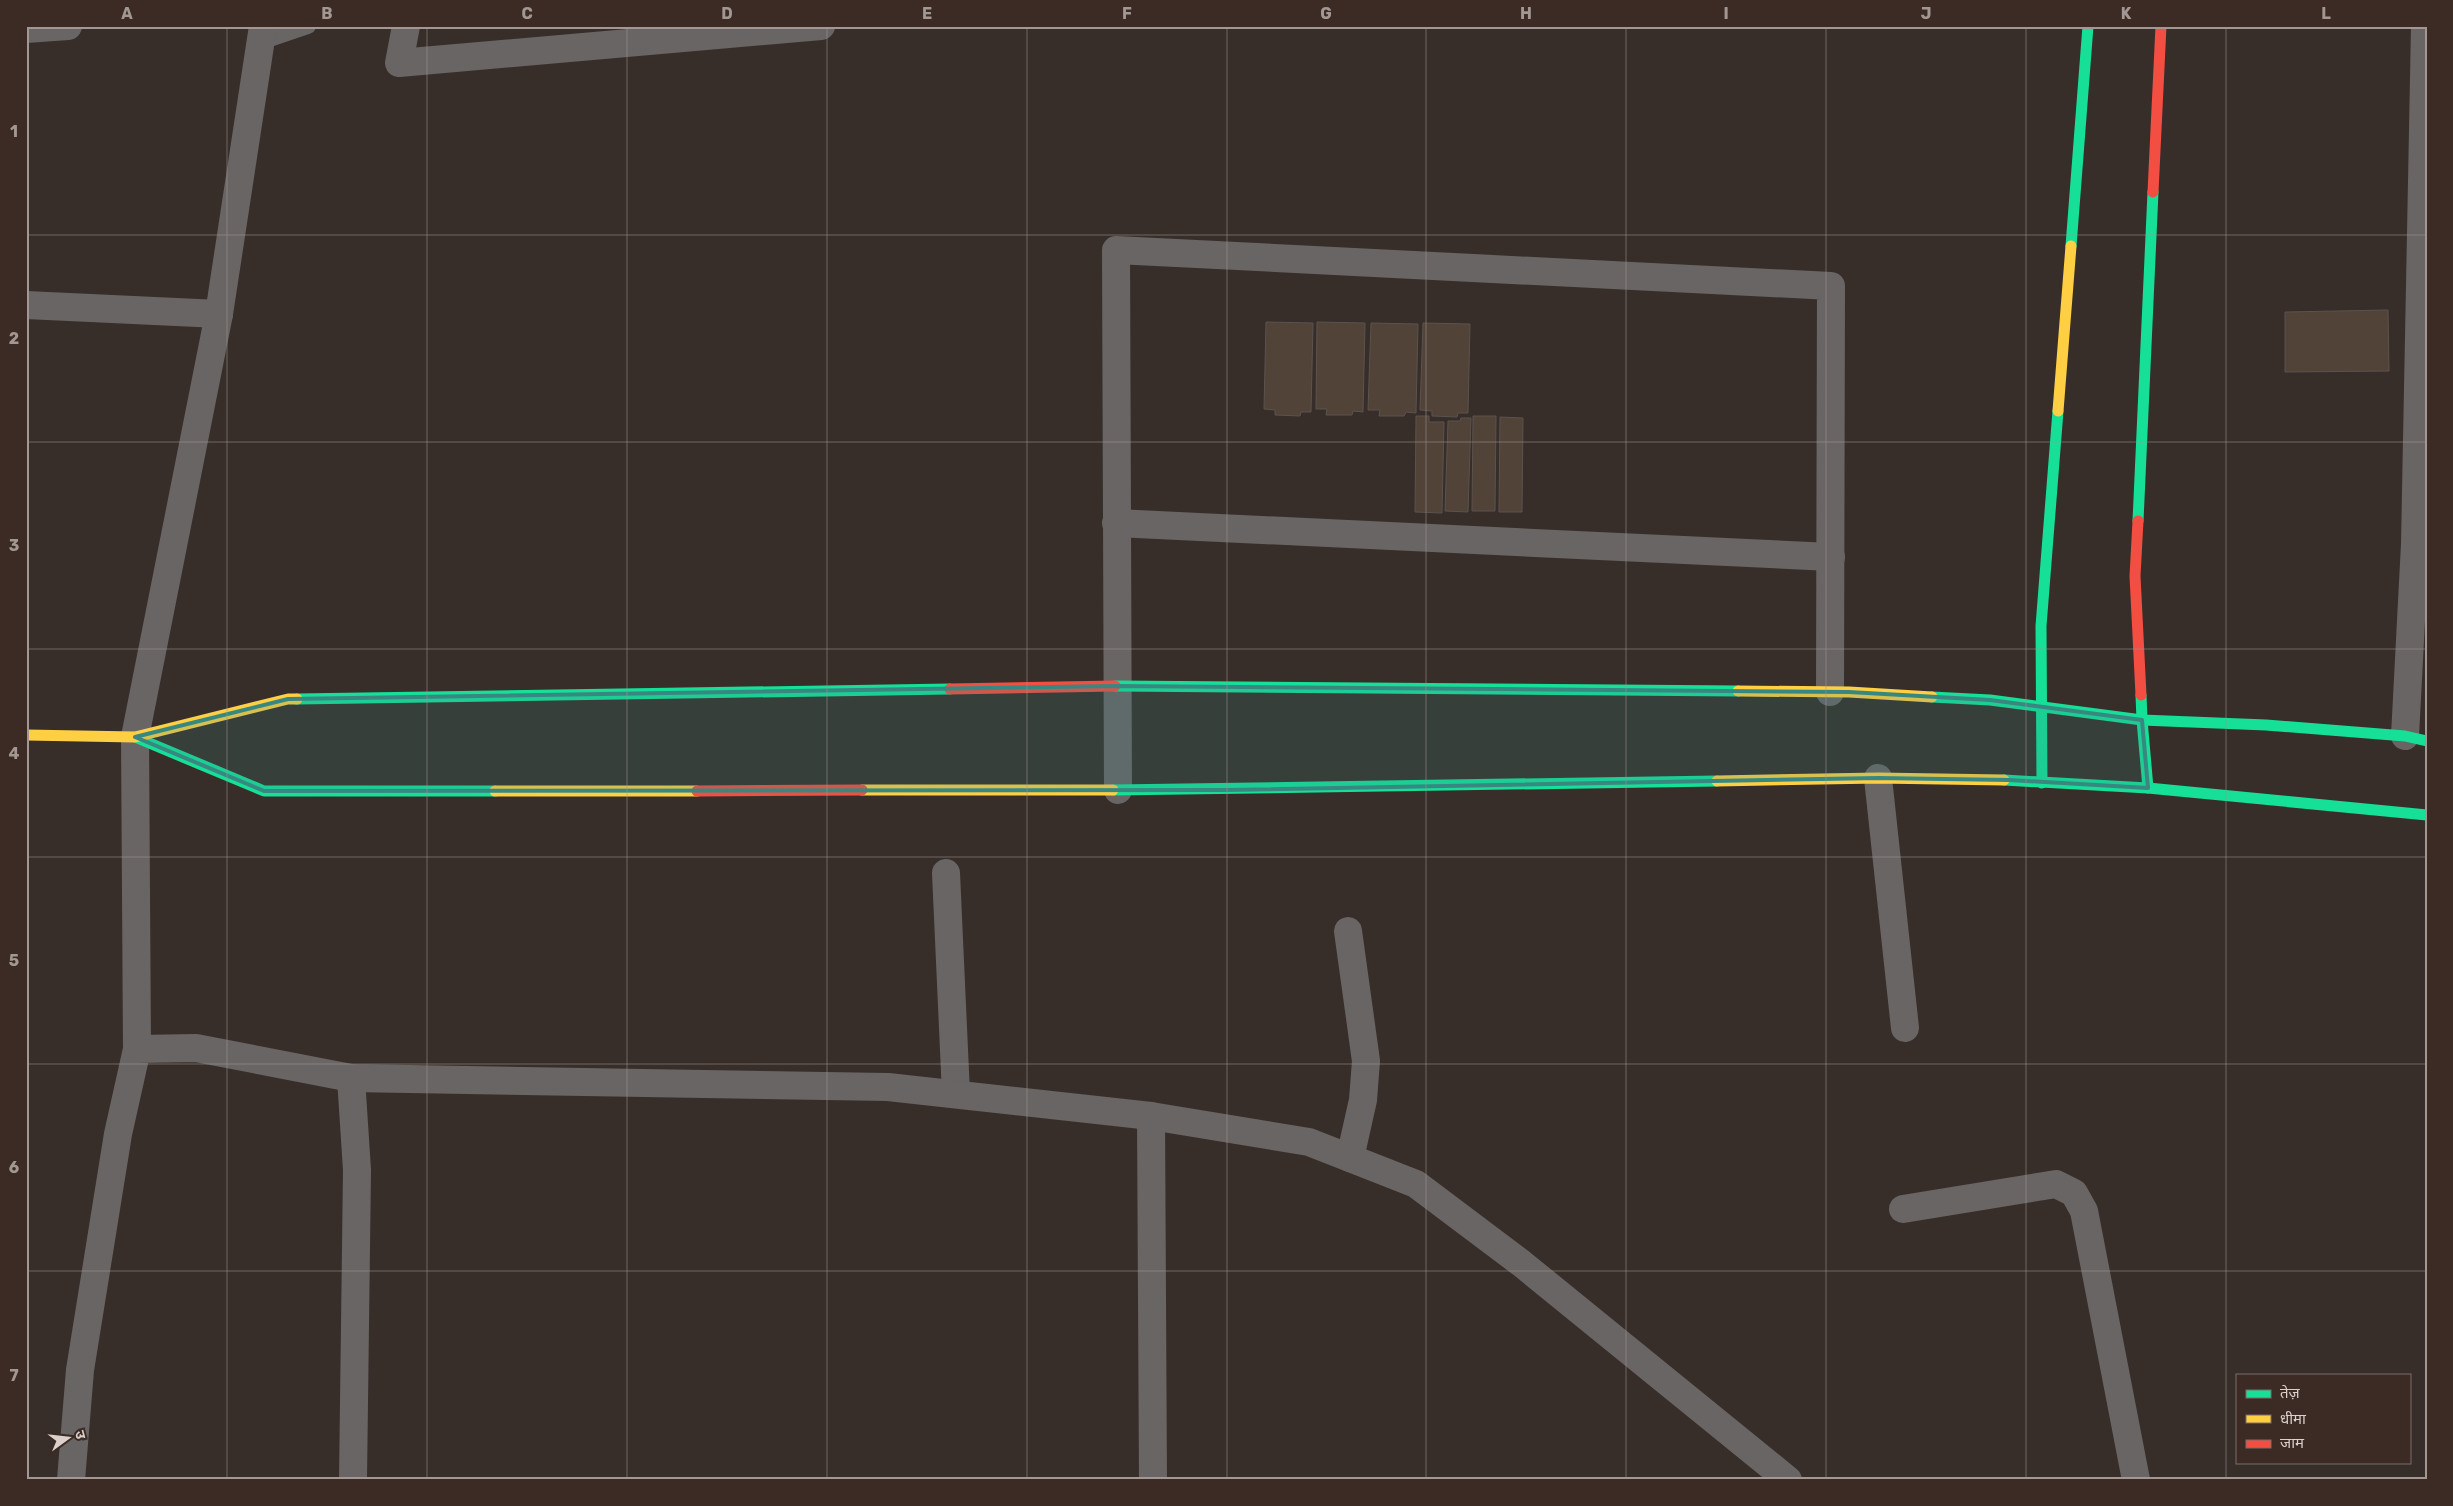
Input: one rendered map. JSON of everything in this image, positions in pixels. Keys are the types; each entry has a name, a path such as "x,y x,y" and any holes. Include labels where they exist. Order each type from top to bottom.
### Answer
{"street":[{"path":"26,29 68,26"},
{"path":"406,26 399,63 821,26"},
{"path":"2042,783 2041,626 2088,26"},
{"path":"2148,788 2142,720 2134,576 2161,26"},
{"path":"26,735 135,737 288,699 1117,686 1830,692 1990,700 2142,720 2266,725 2416,739 2415,544 2422,400 2425,26"},
{"path":"71,1480 80,1370 118,1134 137,1049 135,737 219,314 262,34"},
{"path":"1118,790 1116,250 1831,286 1830,692"},
{"path":"26,305 219,314"},
{"path":"1116,523 1831,556"},
{"path":"135,737 264,792 1118,790 1878,778 2009,780 2148,788 2427,815"},
{"path":"1878,778 1905,1028"},
{"path":"946,873 956,1094"},
{"path":"1348,931 1366,1061 1363,1100 1350,1158"},
{"path":"137,1049 196,1048 351,1078 888,1087 1151,1116 1309,1142 1416,1184 1521,1263 1788,1480"},
{"path":"351,1078 357,1170 353,1480"},
{"path":"1151,1116 1154,1480"},
{"path":"1903,1209 2056,1184 2074,1192 2084,1211 2136,1480"}],"lane":[{"path":"262,34 308,26"}],"highlighted area":[{"path":"1117,686 1849,692 1990,700 2142,720 2148,788 2009,780 1878,778 1225,790 264,791 135,737 288,699"}],"building":[{"path":"2388,310 2389,371 2285,372 2285,312"},
{"path":"1266,322 1313,323 1311,412 1301,412 1300,416 1275,415 1275,410 1264,409"},
{"path":"1317,322 1365,323 1363,412 1353,411 1352,415 1326,415 1327,409 1316,409"},
{"path":"1371,323 1418,324 1416,413 1406,412 1404,416 1379,416 1380,410 1368,410"},
{"path":"1423,323 1470,324 1468,413 1458,413 1457,417 1432,416 1432,411 1420,410"},
{"path":"1416,416 1429,416 1429,422 1444,422 1442,513 1415,512"},
{"path":"1473,416 1496,416 1495,511 1472,511"},
{"path":"1500,417 1523,418 1522,512 1499,512"},
{"path":"1461,418 1471,418 1468,512 1445,511 1448,421 1460,421"}],"traffic: fast":[{"path":"2071,246 2088,26"},
{"path":"2138,521 2153,192"},
{"path":"2042,783 2041,626 2058,411"},
{"path":"1115,686 1738,691"},
{"path":"297,699 950,689"},
{"path":"2141,695 2142,720 2266,725 2405,736 2427,741"},
{"path":"1932,697 1990,700 2142,720 2148,788"},
{"path":"135,737 264,791 495,791"},
{"path":"2004,780 2148,788 2427,815"},
{"path":"1113,790 1717,781"}],"traffic: slow":[{"path":"2058,411 2071,246"},
{"path":"1738,691 1849,692 1932,697"},
{"path":"26,735 135,737 288,699 297,699"},
{"path":"1717,781 1878,778 2004,780"},
{"path":"862,790 1113,790"},
{"path":"495,791 697,791"}],"traffic: jam":[{"path":"2153,192 2161,26"},
{"path":"2138,521 2135,576 2141,695"},
{"path":"950,689 1115,686"},
{"path":"697,791 862,790"}]}
